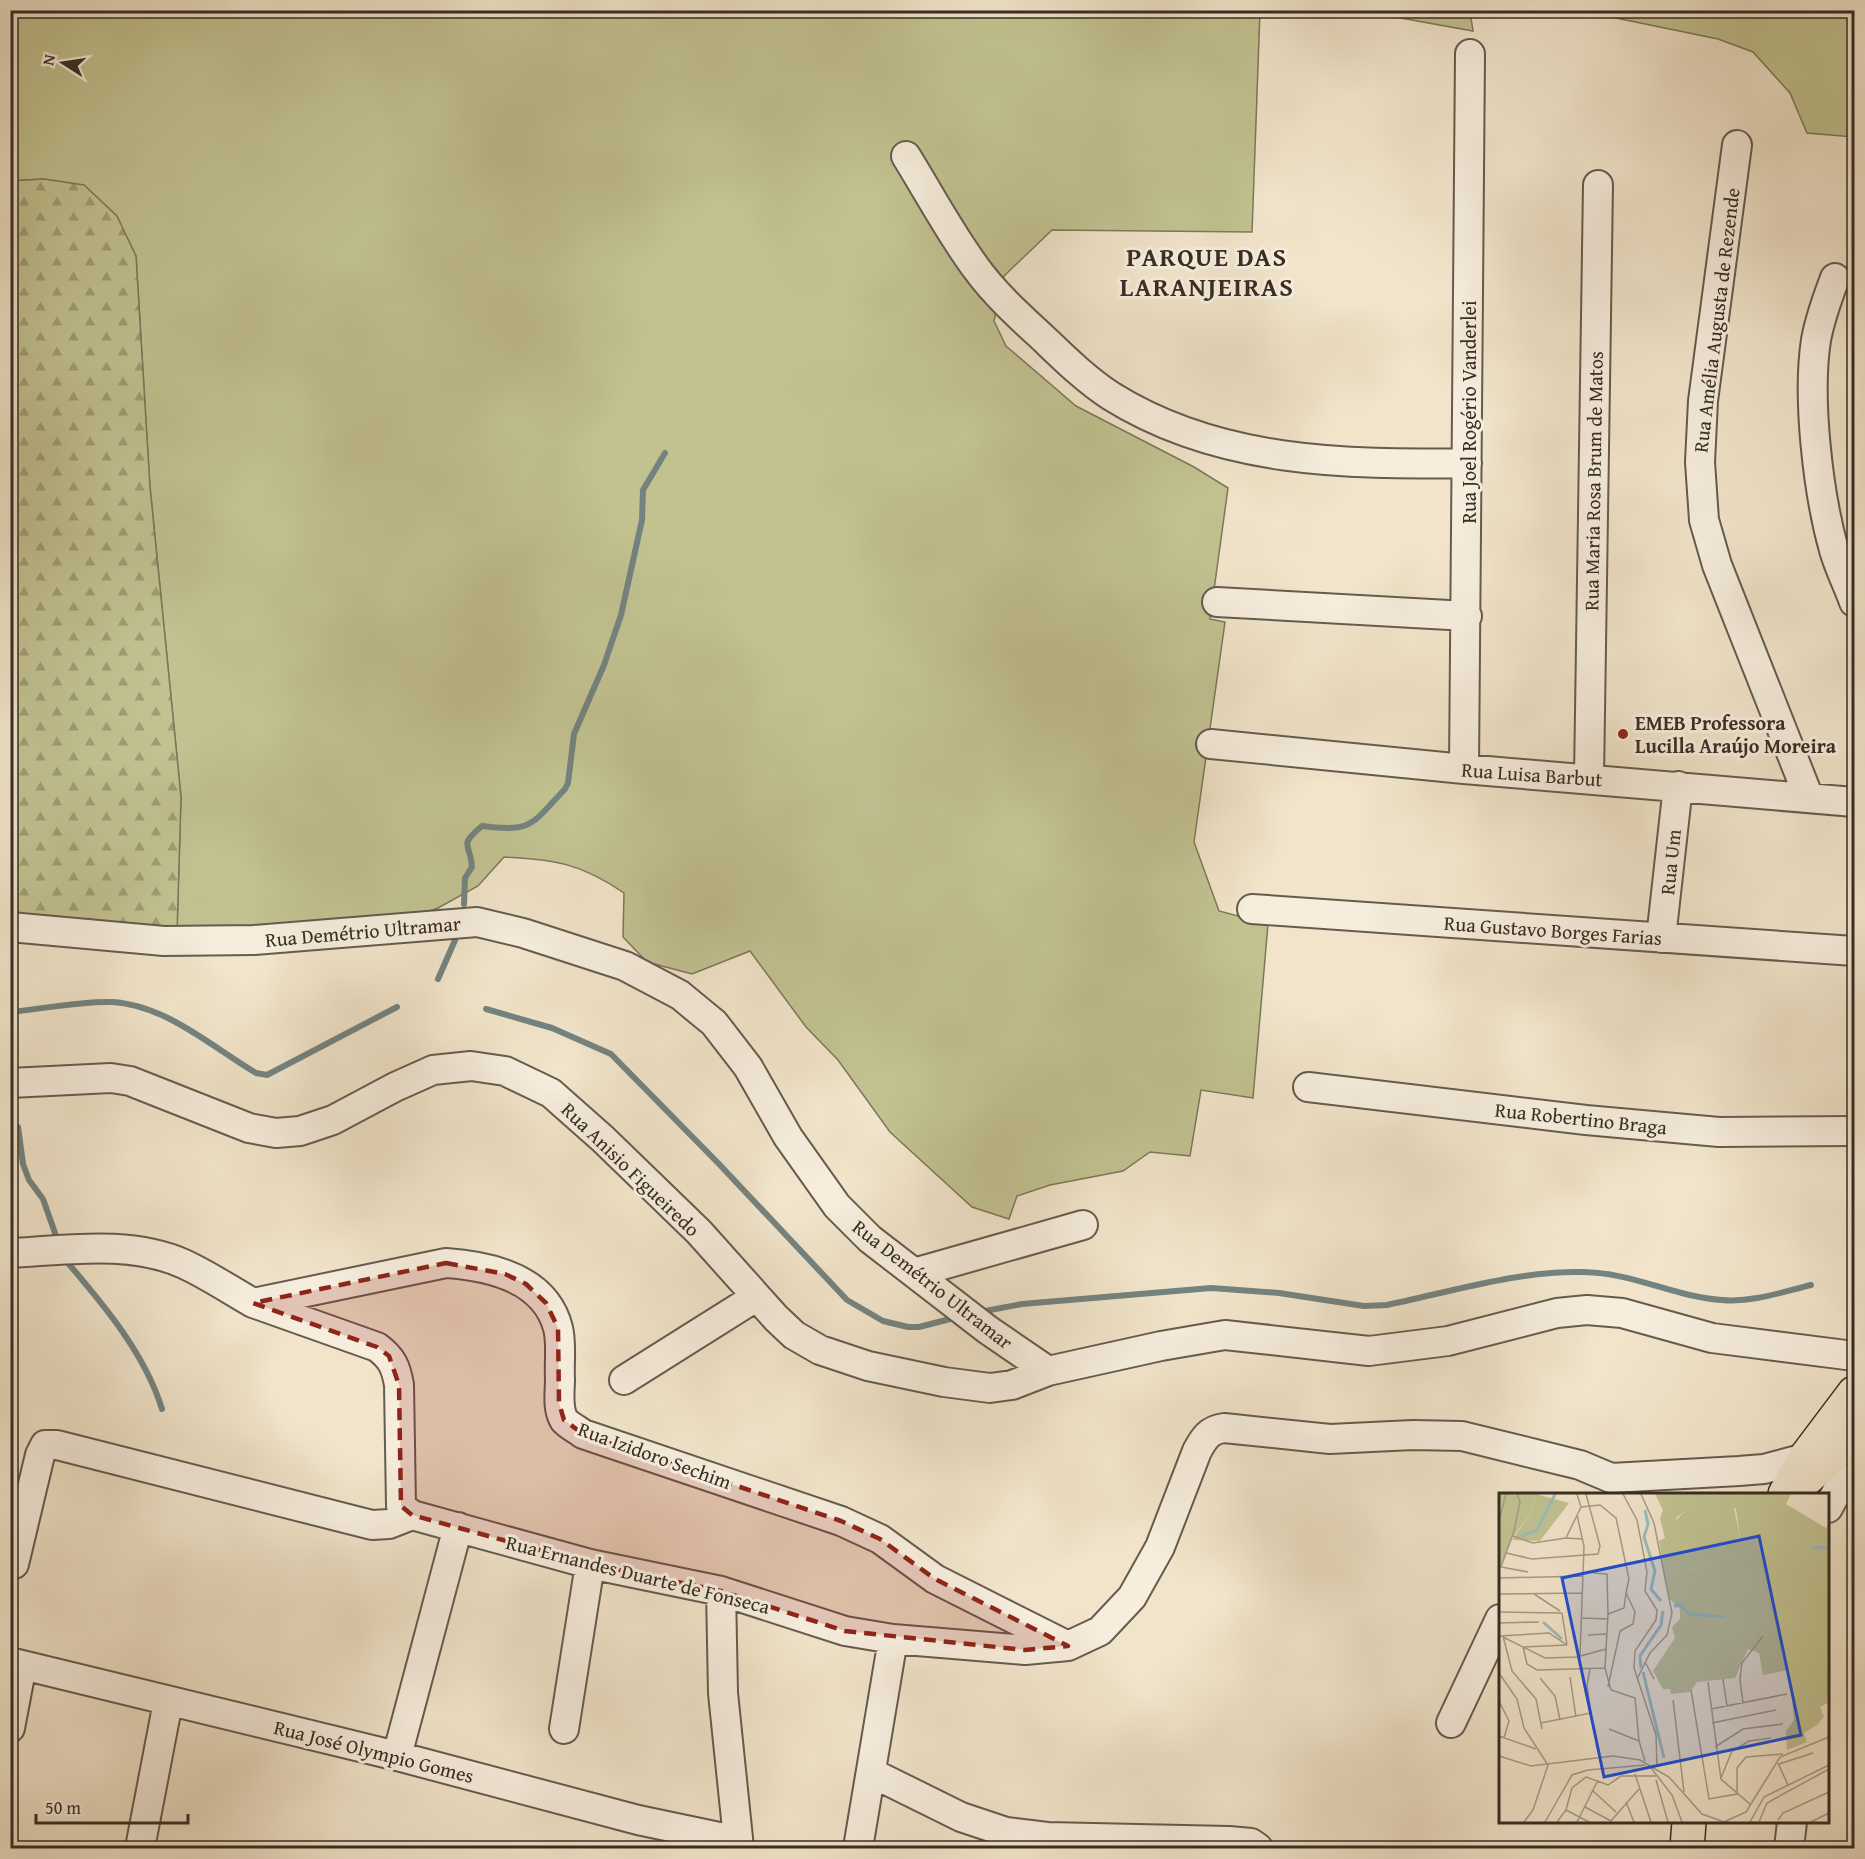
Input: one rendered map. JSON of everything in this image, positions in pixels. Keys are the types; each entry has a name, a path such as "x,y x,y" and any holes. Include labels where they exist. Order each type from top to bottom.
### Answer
{"highway":[{"path":"1787,1493 1805,1458 1854,1393"},
{"path":"1787,1493 1851,1444"},
{"path":"1687,1848 1689,1823"}],"street":[{"name":"Rua Joel Rogério Vanderlei","path":"1464,769 1470,54"},
{"name":"Rua Amélia Augusta de Rezende","path":"1737,145 1703,401 1700,462 1704,520 1717,565 1809,798"},
{"path":"906,156 976,269 1021,318 1067,361 1110,395 1176,429 1250,451 1379,464 1467,464"},
{"name":"Rua Maria Rosa Brum de Matos","path":"1589,778 1598,185"},
{"path":"1835,278 1822,312 1816,342 1815,431 1820,485 1834,552 1854,602"},
{"path":"1217,602 1467,616"},
{"name":"Rua Luisa Barbut","path":"1211,744 1464,769 1854,802"},
{"name":"Rua Um","path":"1661,938 1678,786"},
{"name":"Rua Gustavo Borges Farias","path":"1252,909 1854,951"},
{"name":"Rua Demétrio Ultramar","path":"10,927 164,941 254,940 420,924 477,922 523,933 625,966 680,994 714,1023 748,1067 788,1137 837,1206 870,1239 981,1324 1048,1371"},
{"name":"Rua Anisio Figueiredo","path":"10,1083 111,1078 130,1082 249,1128 276,1133 300,1131 333,1120 433,1070 471,1066 505,1071 551,1093 603,1138 699,1232 756,1297 794,1335 820,1350 867,1366 944,1382 990,1388 1011,1385 1048,1371"},
{"name":"Rua Robertino Braga","path":"1308,1087 1586,1120 1719,1132 1854,1131"},
{"path":"914,1273 1083,1225"},
{"path":"10,1253 101,1249 138,1250 183,1264 253,1303 377,1347 389,1356 396,1367 399,1385 399,1489 401,1506 412,1515 389,1524 372,1525 57,1445 45,1445 40,1455 14,1564"},
{"name":"Rua Izidoro Sechim","path":"253,1303 446,1263 477,1266 505,1274 526,1284 546,1303 558,1328 559,1403 564,1420 583,1434 841,1521 880,1539 935,1579 1068,1646"},
{"path":"624,1380 756,1297"},
{"path":"1048,1371 1161,1346 1225,1335 1369,1351 1448,1341 1557,1313 1587,1310 1622,1313 1712,1338 1854,1356"},
{"name":"Rua Ernandes Duarte de Fonseca","path":"412,1515 590,1564 721,1591 845,1631 893,1639 1025,1650 1068,1646 1101,1631 1132,1597 1160,1547 1197,1451 1204,1437 1214,1430 1224,1428 1330,1439 1413,1435 1461,1436 1581,1465 1607,1486 1764,1469 1805,1458"},
{"path":"1829,1501 1851,1444"},
{"path":"397,1756 458,1527"},
{"path":"564,1730 590,1564"},
{"path":"721,1591 723,1694 739,1845"},
{"path":"1451,1723 1499,1621"},
{"path":"858,1848 893,1639"},
{"path":"10,1728 16,1663"},
{"name":"Rua José Olympio Gomes","path":"16,1663 168,1702 397,1756 739,1845"},
{"path":"140,1848 168,1702"},
{"path":"872,1773 961,1817 1006,1832 1047,1837 1229,1840 1251,1844 1258,1848"},
{"path":"1789,1848 1792,1823"}],"highlighted area":[{"path":"446,1263 505,1274 526,1284 546,1303 558,1328 559,1403 564,1420 583,1434 841,1521 880,1539 935,1579 1068,1646 1025,1650 845,1631 721,1591 590,1564 412,1515 401,1506 399,1385 389,1356 377,1347 253,1303"}],"green space":[{"path":"11,11 1260,11 1252,232 1052,230 1004,276 994,321 1006,346 1076,406 1194,467 1228,488 1210,619 1225,622 1194,842 1219,911 1268,924 1253,1098 1201,1090 1190,1156 1150,1152 1123,1171 1050,1185 1017,1196 1009,1219 972,1207 890,1132 838,1060 806,1027 750,951 692,974 647,962 623,937 624,893 581,869 538,859 504,857 478,886 438,908 386,927 177,933 181,797 150,487 136,256 44,179 11,181"},
{"path":"1362,11 1470,11 1473,31"},
{"path":"1582,11 1854,11 1854,137 1807,133 1790,93 1753,52 1718,39"},
{"path":"44,179 84,185 117,216 136,256 150,487 181,797 177,933 11,918 10,181"}],"waterway":[{"path":"464,904 465,878 472,867 467,845 470,838 482,826 511,828 522,827 530,823 545,811 568,783 574,734 604,665 621,615 642,520 643,490 665,453"},
{"path":"438,979 456,938"},
{"path":"10,1012 87,1003 112,1002 132,1005 170,1019 256,1073 267,1075 397,1007"},
{"path":"486,1009 552,1028 611,1054 847,1300 883,1321 908,1327 919,1327 958,1317"},
{"path":"18,1127 23,1164 29,1180 43,1199 55,1233"},
{"path":"67,1262 122,1331 145,1369 162,1409"},
{"path":"980,1312 1022,1304 1211,1288 1279,1293 1364,1306 1387,1305 1510,1278 1560,1272 1620,1276 1705,1298 1733,1301 1778,1294 1811,1285"}],"place":[{"name":"EMEB Professora Lucilla Araújo Moreira","path":"1623,734"}],"district":[{"name":"PARQUE DAS LARANJEIRAS","path":"1207,271"}]}
